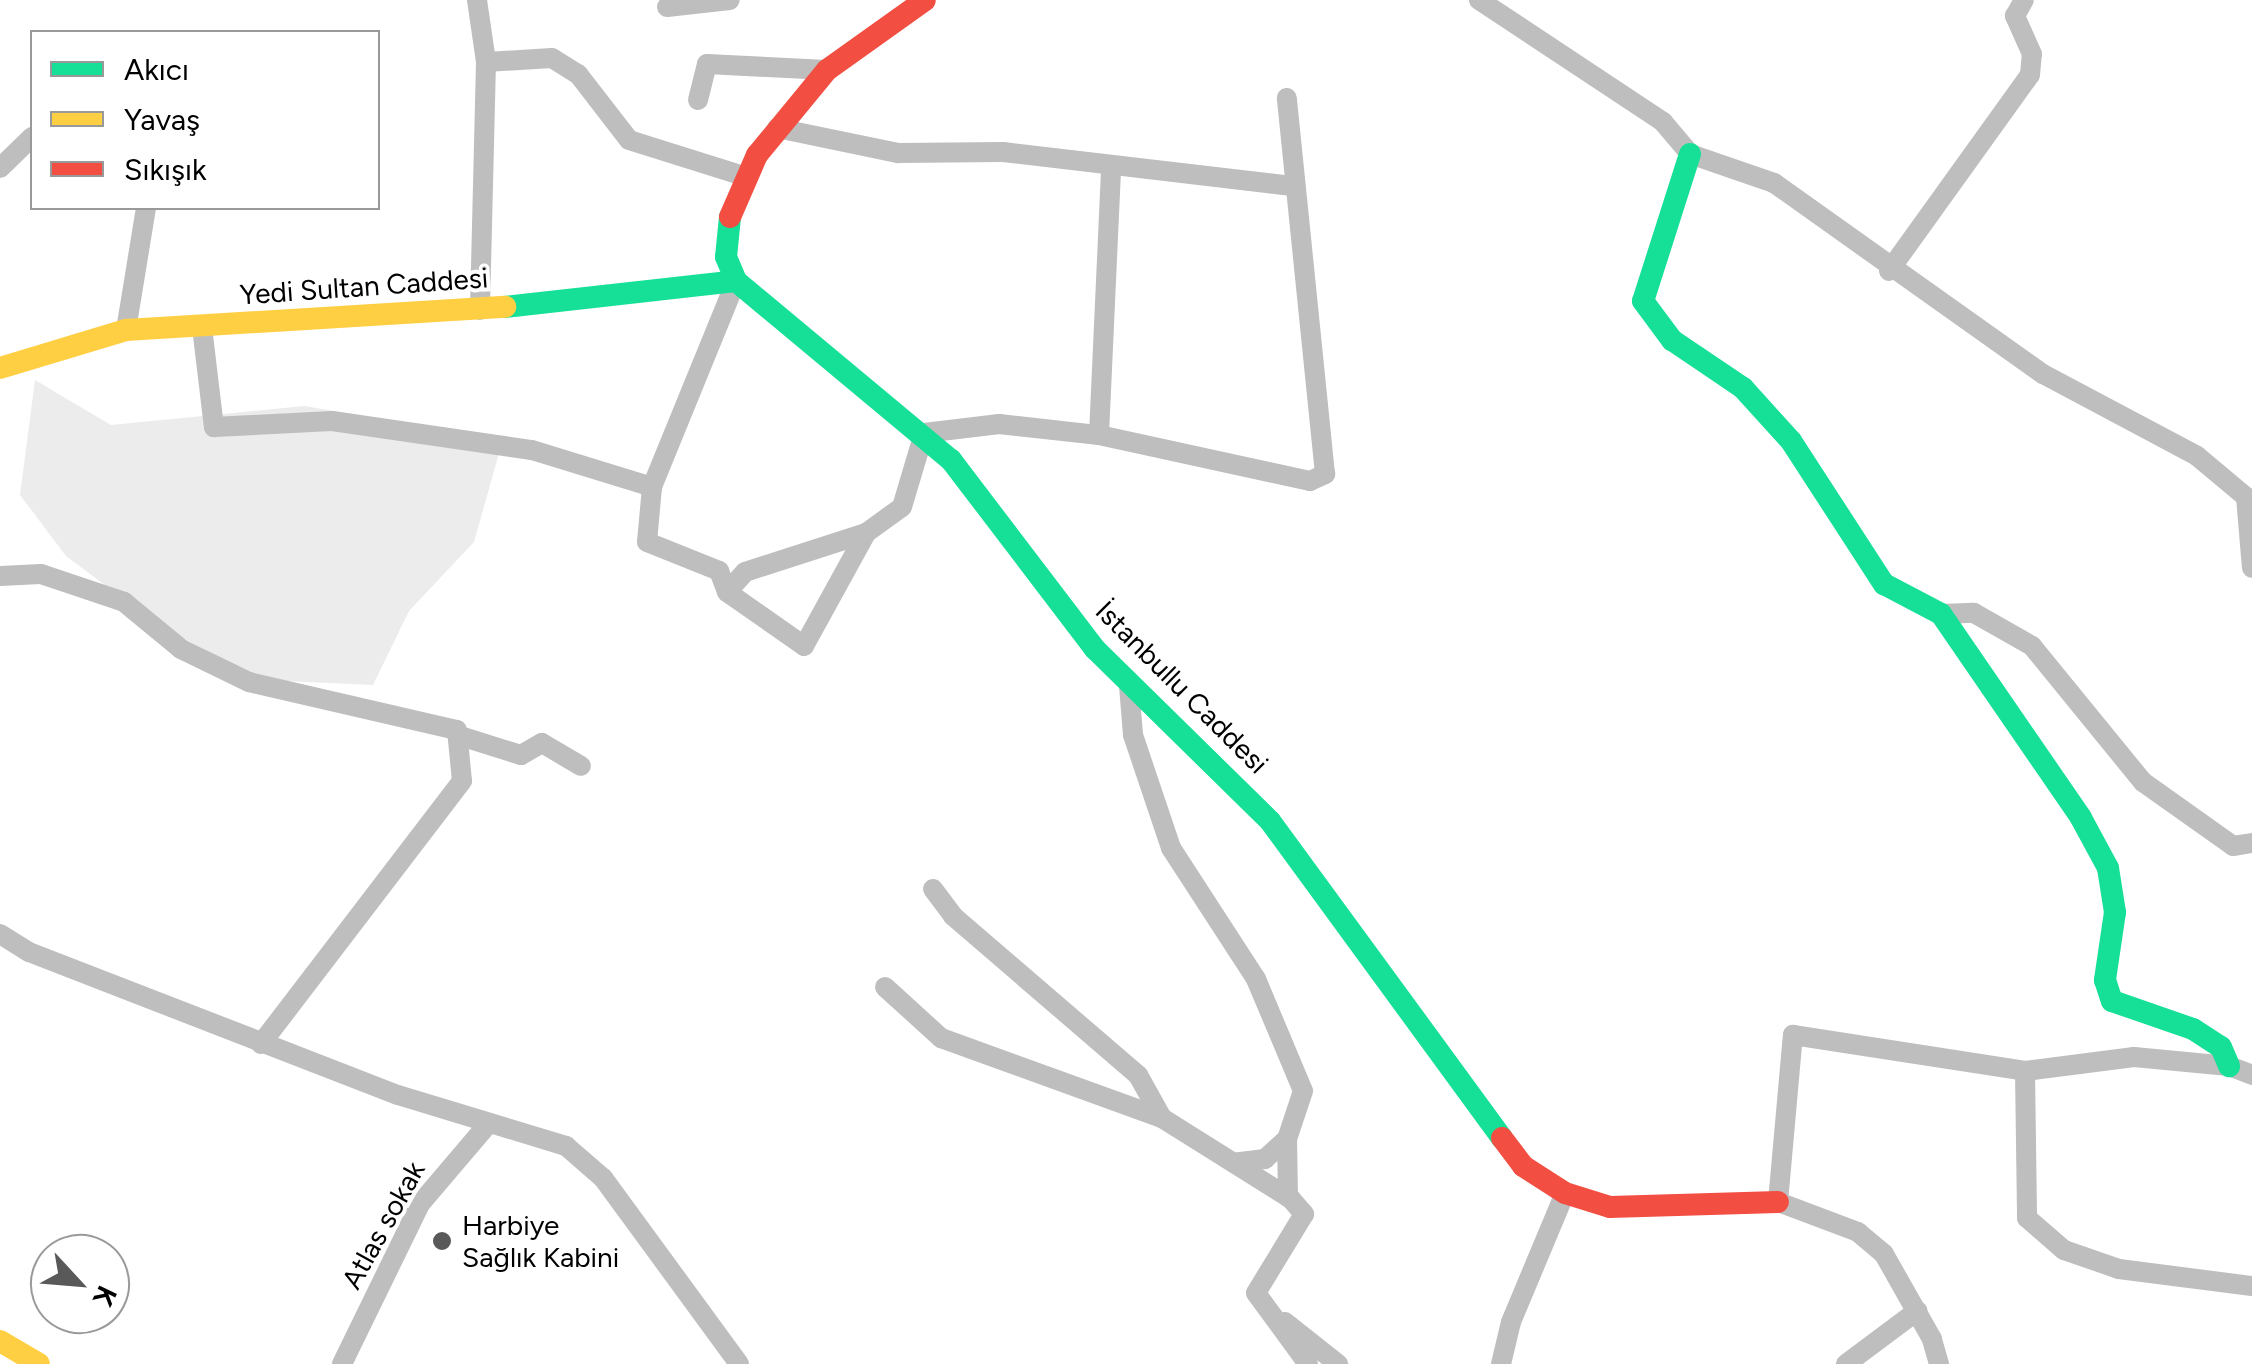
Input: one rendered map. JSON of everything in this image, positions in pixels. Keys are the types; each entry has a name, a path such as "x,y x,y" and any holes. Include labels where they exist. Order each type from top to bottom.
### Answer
{"street":[{"path":"477,0 486,62 480,310"},
{"path":"667,7 730,0"},
{"path":"866,534 804,646 726,592 719,571 647,542 652,488 736,280 724,243 744,176 777,128 827,70 925,0"},
{"path":"1478,0 1663,122 1690,154 1774,183 1890,271 2043,374 2197,456 2249,495 2252,568"},
{"path":"1890,271 2030,75 2032,54 2015,16 2024,0"},
{"path":"486,62 552,58 578,74 628,140 744,176"},
{"path":"698,100 707,64 827,70"},
{"path":"726,592 746,572 866,534 902,507 924,433 999,424 1099,435 1310,480 1325,474 1292,186 1287,98"},
{"path":"777,128 898,153 1003,152 1292,186"},
{"path":"0,168 30,139"},
{"path":"1690,154 1644,301 1672,340 1742,388 1791,441 1884,584 1942,614 2081,818 2108,868 2115,912 2105,980 2112,1000 2193,1029 2220,1047 2229,1066"},
{"path":"1099,435 1112,167"},
{"path":"126,330 146,210"},
{"name":"Yedi Sultan Caddesi","path":"0,368 126,330 480,310 736,280"},
{"name":"İstanbullu Caddesi","path":"736,280 804,345 924,433 1129,686 1270,821 1507,1151 1564,1194 1639,1209 1778,1202"},
{"path":"202,327 214,427 332,421 532,450 652,488"},
{"path":"0,576 42,574 124,602 181,648 249,682 520,755 542,742 580,766"},
{"path":"1942,614 1974,613 2032,646 2143,782 2232,846 2252,842"},
{"path":"1129,686 1132,735 1172,848 1256,980 1303,1091 1287,1138 1288,1197"},
{"path":"261,1044 462,781 457,736"},
{"path":"933,889 953,916 1138,1075 1162,1118"},
{"path":"0,934 261,1044 488,1124 566,1146 603,1178 740,1364"},
{"path":"886,987 941,1038 1162,1118 1288,1197 1304,1214 1256,1293 1308,1364"},
{"path":"1938,1364 1917,1311 1884,1254 1858,1232 1778,1202 1794,1035 2025,1071 2134,1057 2229,1066 2252,1075"},
{"path":"2025,1071 2027,1218 2064,1250 2119,1268 2252,1286"},
{"name":"Atlas sokak","path":"342,1364 420,1204 488,1124"},
{"path":"1234,1163 1265,1159 1287,1138"},
{"path":"1501,1364 1511,1322 1564,1194"},
{"path":"1846,1364 1917,1311"},
{"path":"1272,1313 1338,1364"},
{"path":"0,1341 39,1364"}],"shaded area":[{"path":"35,380 111,425 304,406 503,439 474,542 409,611 373,685 263,680 160,626 66,556 20,495"}],"traffic: fast":[{"path":"1690,154 1643,301 1672,340 1743,388 1791,441 1884,584 1941,614 2081,818 2108,868 2115,912 2105,980 2112,1001 2193,1029 2221,1047 2229,1066"},
{"path":"730,217 726,257 736,281 951,460 1095,649 1270,821 1502,1138"},
{"path":"505,307 736,281"}],"traffic: slow":[{"path":"0,368 126,330 505,307"},
{"path":"0,1341 39,1364"}],"traffic: jam":[{"path":"730,217 757,155 827,70 925,0"},
{"path":"1502,1138 1523,1166 1565,1193 1610,1207 1778,1202"}],"place":[{"name":"Harbiye Sağlık Kabini","path":"442,1241"}]}
